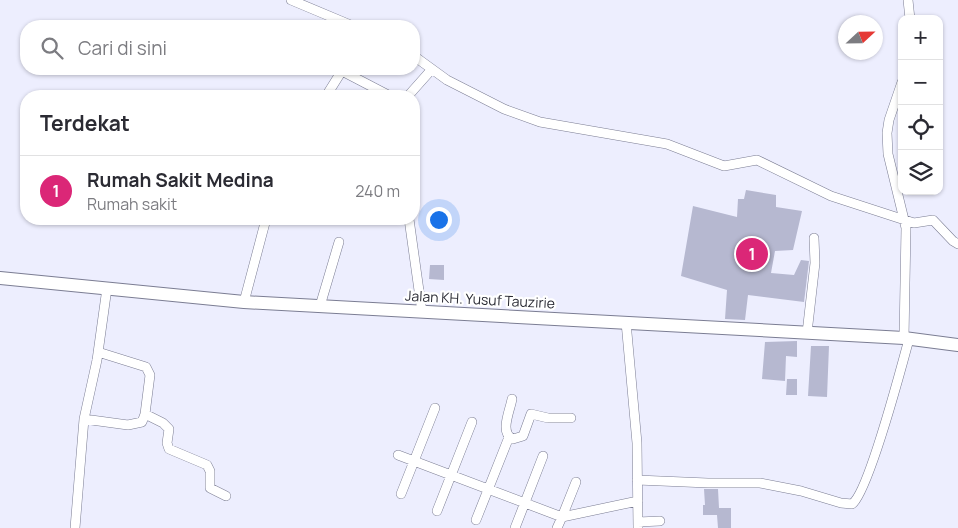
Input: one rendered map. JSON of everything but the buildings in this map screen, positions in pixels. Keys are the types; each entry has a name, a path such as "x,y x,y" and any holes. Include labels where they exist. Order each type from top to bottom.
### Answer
{"main road":[{"name":"Jalan KH. Yusuf Tauzirie","path":"0,278 244,302 626,322 907,339 958,345"}],"street":[{"path":"291,0 339,20"},
{"path":"908,0 910,15"},
{"path":"420,60 447,80 504,109 540,122 667,144 724,166 757,160 831,196 905,220 918,223 933,220 958,244"},
{"path":"413,90 432,69"},
{"path":"330,90 340,75"},
{"path":"352,75 379,90"},
{"path":"637,480 708,484 760,483 852,504 859,497 876,451 907,339 905,220 888,144 888,120 898,93"},
{"path":"244,302 264,225"},
{"path":"410,225 422,312"},
{"path":"807,333 815,263 814,238"},
{"path":"320,306 339,242"},
{"path":"75,528 84,419 98,352 107,288"},
{"path":"626,322 637,443 638,525 660,521"},
{"path":"84,419 132,425 142,422 145,414 149,370 142,365 98,352"},
{"path":"512,399 505,430 509,437 517,439 523,436 531,414 548,418 571,418"},
{"path":"401,494 435,408"},
{"path":"145,414 163,423 169,429 167,443 169,449 207,465 210,471 210,488 226,496"},
{"path":"436,511 472,422"},
{"path":"476,520 509,437"},
{"path":"398,455 562,517 638,500"},
{"path":"515,528 543,456"},
{"path":"557,528 576,482"}],"place":[{"name":"Rumah Sakit Medina","path":"752,254"}]}
